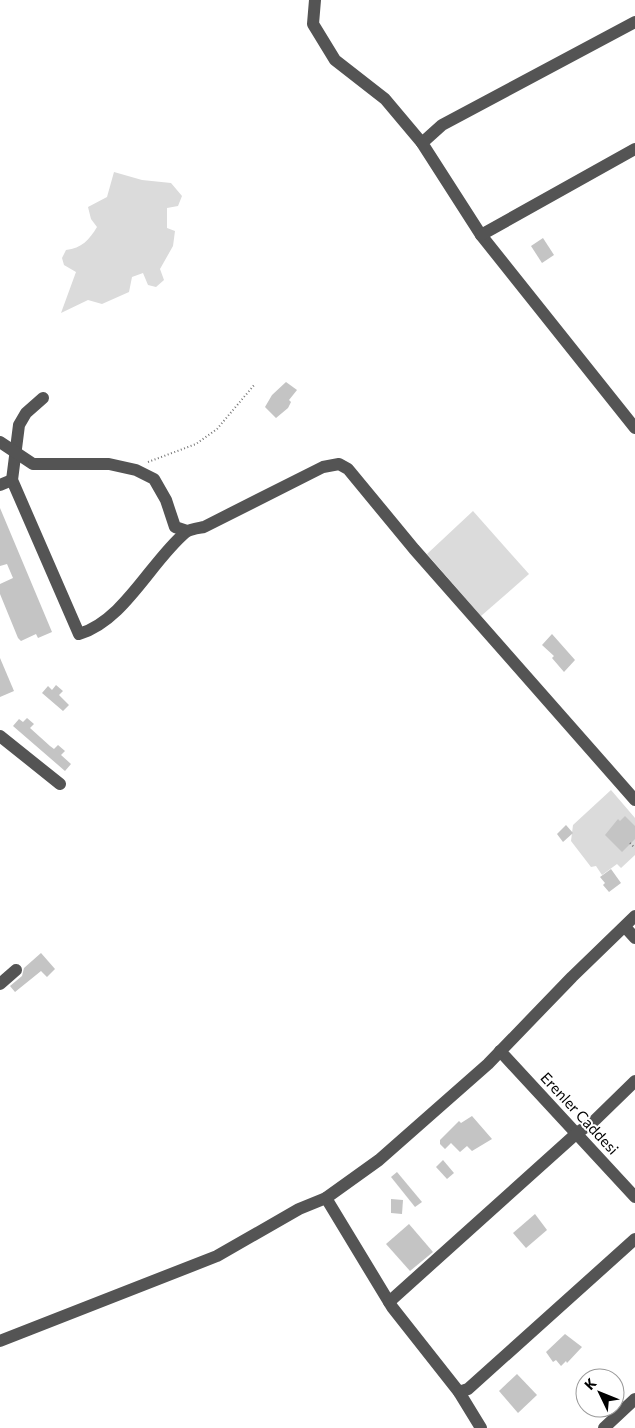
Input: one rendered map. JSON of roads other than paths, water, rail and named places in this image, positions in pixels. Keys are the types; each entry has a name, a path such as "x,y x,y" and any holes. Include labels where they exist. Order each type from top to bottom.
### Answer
{"street":[{"path":"315,0 313,24 335,60 385,98 422,143 481,235 635,428"},
{"path":"422,143 442,125 635,22"},
{"path":"481,235 635,150"},
{"path":"42,398 26,413 19,425 12,480 79,634 94,630 124,602 187,531"},
{"path":"0,442 33,464 108,464 136,470 154,479 166,500 175,527 187,531 204,527 323,467 340,464 348,469 414,550 635,800"},
{"path":"0,485 12,480"},
{"path":"0,736 60,784"},
{"path":"0,1341 217,1256 299,1209 326,1198 378,1160 500,1050 635,916"},
{"path":"625,927 635,938"},
{"path":"0,984 16,970"},
{"name":"Erenler Caddesi","path":"500,1050 635,1197"},
{"path":"389,1302 577,1133 593,1122 635,1081"},
{"path":"326,1198 389,1302 459,1392 481,1428"},
{"path":"459,1392 468,1389 635,1239"},
{"path":"604,1428 635,1399"}]}
